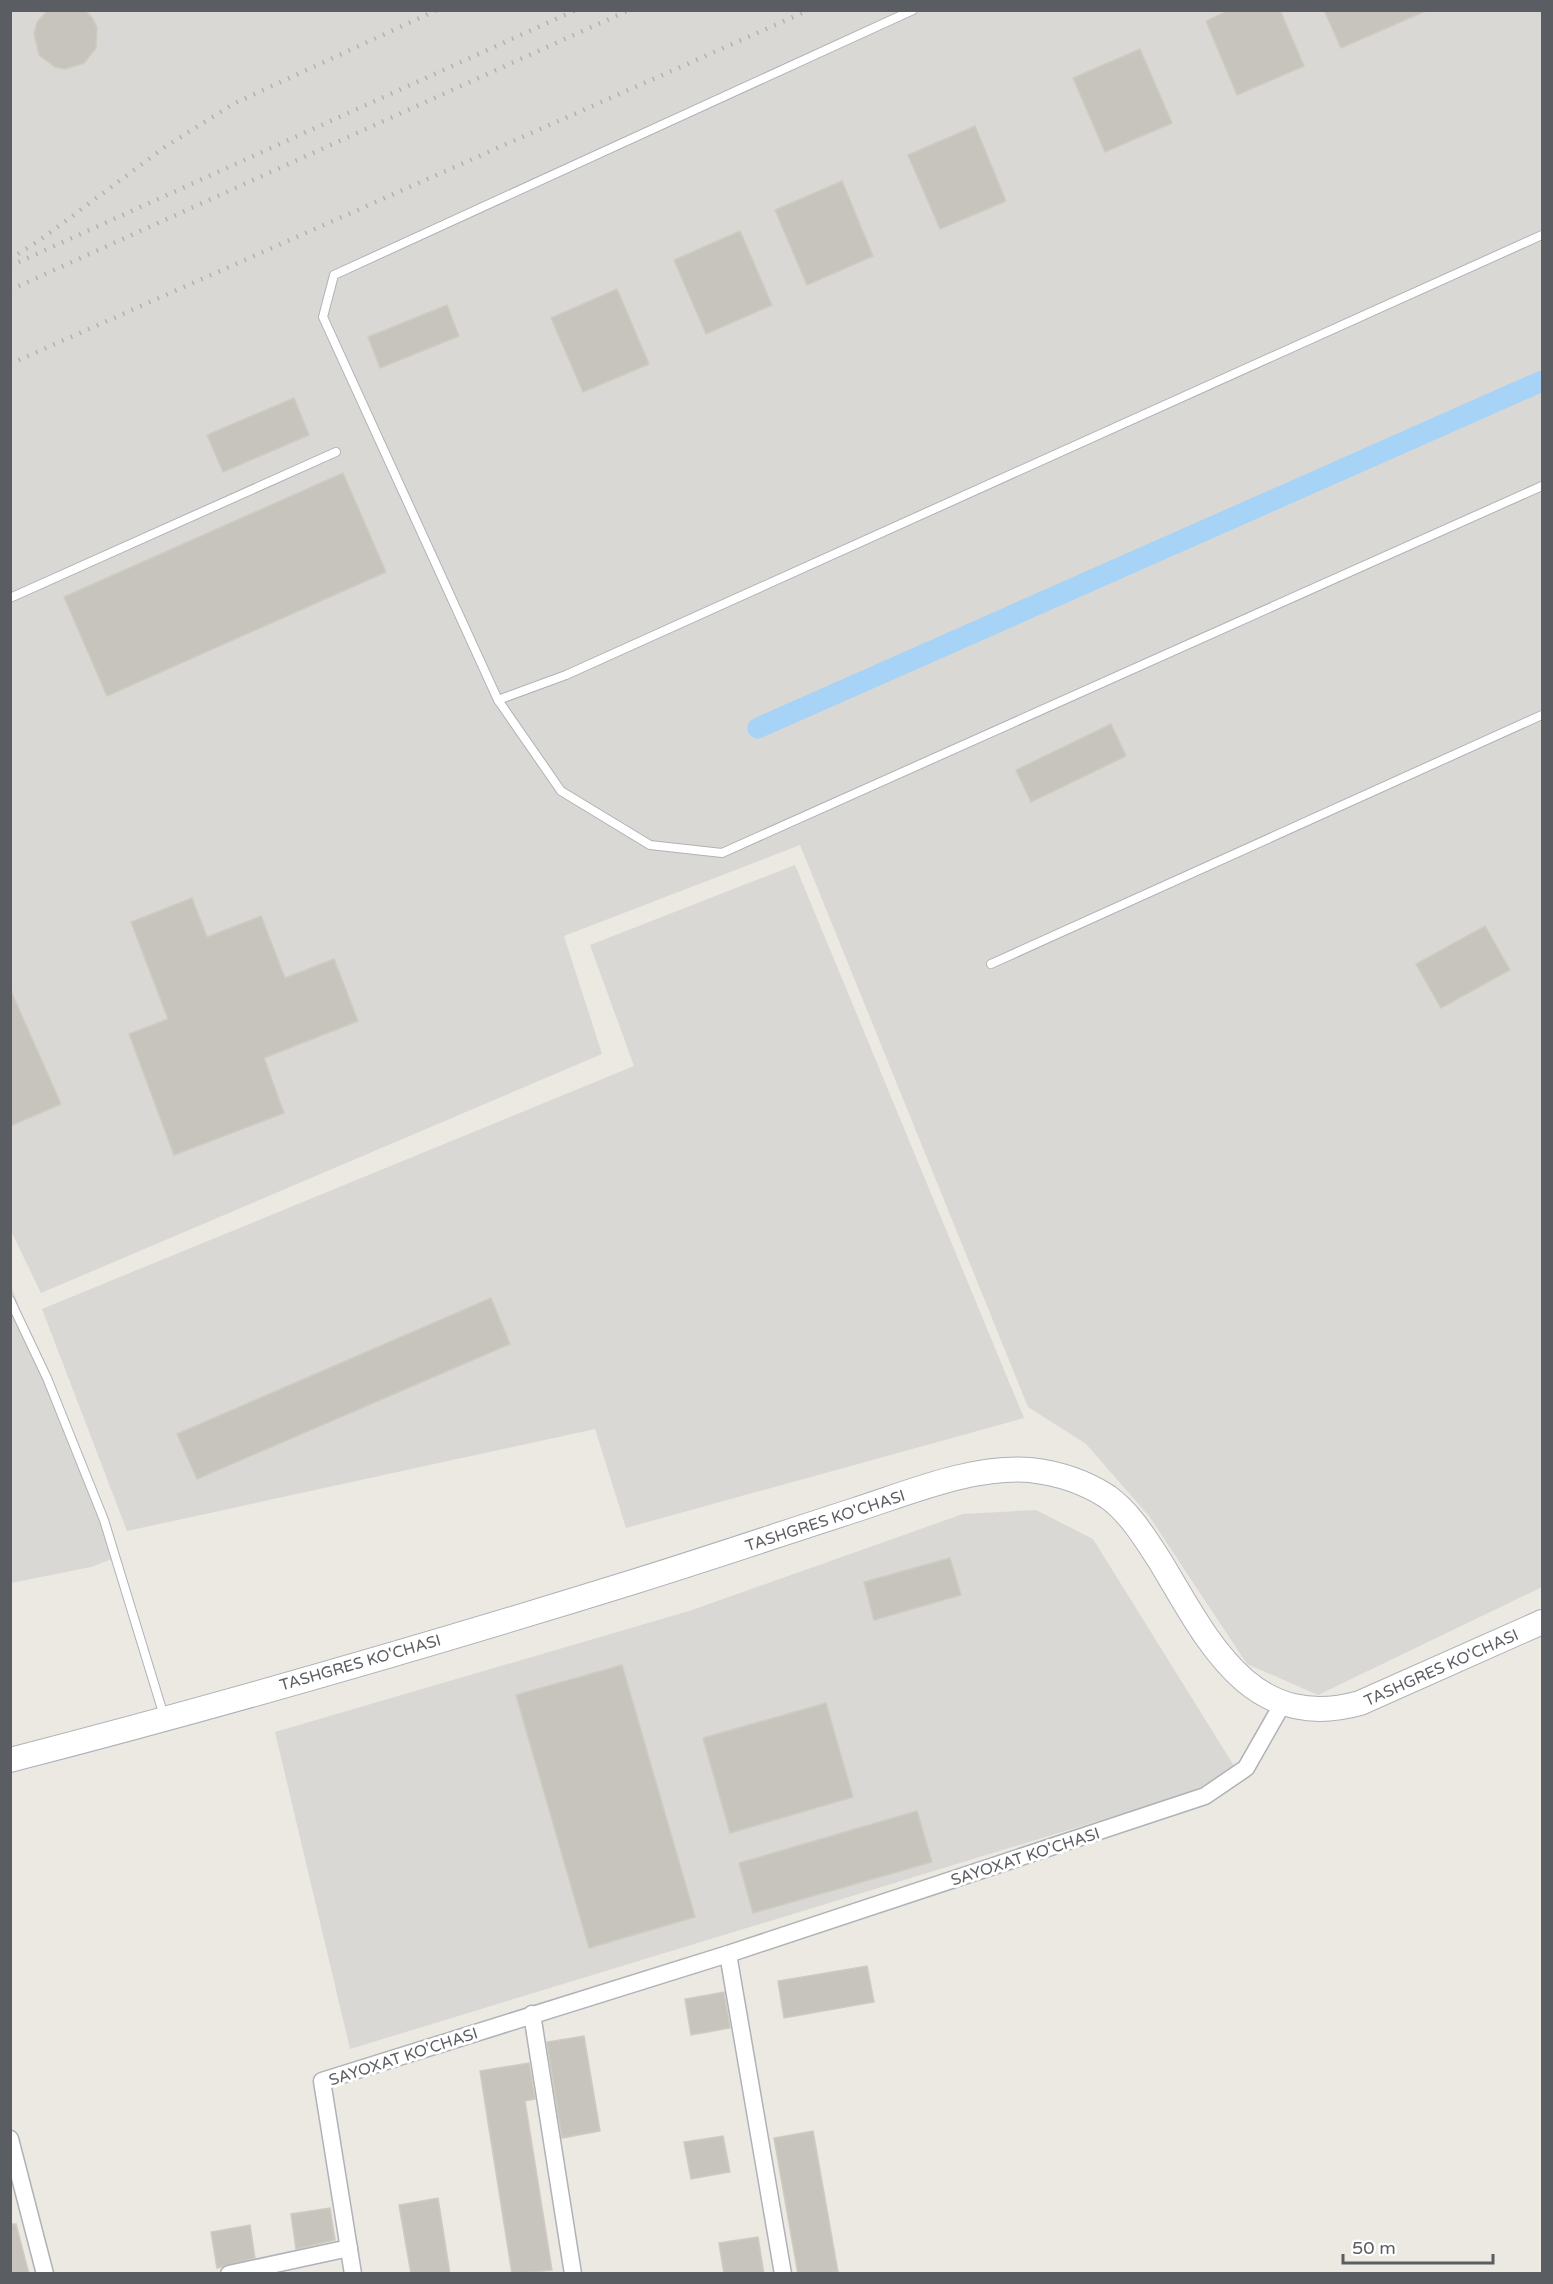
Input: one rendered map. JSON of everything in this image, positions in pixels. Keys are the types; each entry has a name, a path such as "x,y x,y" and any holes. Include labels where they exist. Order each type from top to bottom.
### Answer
{"main road":[{"name":"TASHGRES KO'CHASI","path":"10,1760 165,1720 630,1583 951,1479 1009,1470 1062,1476 1109,1498 1142,1533 1226,1664 1251,1686 1283,1703 1321,1710 1360,1703 1542,1622"}],"street":[{"name":"SAYOXAT KO'CHASI","path":"353,2274 322,2081 728,1954 1205,1796 1246,1768 1283,1703"},
{"path":"728,1954 783,2274"},
{"path":"532,2014 573,2274"},
{"path":"10,2139 45,2274"},
{"path":"229,2274 349,2248"}],"lane":[{"path":"913,10 334,275 323,317 498,700 561,791 650,845 722,853 1542,486"},
{"path":"498,700 576,670 1542,235"},
{"path":"10,598 336,452"},
{"path":"991,964 1542,715"},
{"path":"10,1300 47,1378 104,1520 165,1720"}],"shaded area":[{"path":"10,11 1542,11 1542,1587 1318,1695 1247,1664 1149,1516 1086,1444 1028,1407 800,845 564,936 602,1054 41,1293 10,1229"},
{"path":"795,865 1024,1418 626,1528 595,1429 127,1531 42,1309 634,1066 590,945"},
{"path":"10,1283 114,1558 91,1567 11,1583"},
{"path":"1036,1510 1093,1539 1236,1769 1193,1792 350,2049 275,1732 689,1611 963,1514"}],"building":[{"path":"48,10 85,10 93,19 97,28 96,48 84,63 65,69 55,67 39,55 34,33 37,22"},
{"path":"1229,10 1280,10 1304,66 1237,95 1206,21"},
{"path":"1324,10 1428,10 1341,48"},
{"path":"1140,49 1172,123 1105,152 1073,78"},
{"path":"975,126 1006,201 940,229 908,155"},
{"path":"842,181 873,256 807,285 775,210"},
{"path":"740,231 772,305 706,334 674,260"},
{"path":"617,289 649,364 583,392 551,318"},
{"path":"447,305 459,336 380,368 368,337"},
{"path":"294,398 309,435 223,472 207,435"},
{"path":"343,473 386,572 107,696 64,597"},
{"path":"1111,724 1126,756 1031,802 1016,770"},
{"path":"192,898 207,937 261,916 285,978 334,959 358,1021 264,1058 284,1113 174,1155 129,1034 168,1019 131,922"},
{"path":"1485,926 1510,970 1441,1008 1416,964"},
{"path":"10,989 61,1104 10,1126"},
{"path":"491,1298 510,1344 197,1479 177,1434"},
{"path":"950,1558 961,1595 874,1620 864,1582"},
{"path":"622,1665 695,1917 589,1948 516,1695"},
{"path":"826,1703 853,1797 730,1833 703,1738"},
{"path":"917,1811 932,1862 753,1913 739,1863"},
{"path":"867,1966 874,2002 784,2018 778,1981"},
{"path":"724,1992 730,2028 691,2035 685,1999"},
{"path":"584,2036 600,2131 562,2138 547,2042"},
{"path":"529,2063 535,2099 525,2101 552,2270 512,2274 480,2071"},
{"path":"813,2131 838,2272 798,2274 774,2138"},
{"path":"723,2136 730,2172 691,2179 684,2142"},
{"path":"438,2198 450,2274 411,2274 399,2205"},
{"path":"330,2208 335,2240 296,2249 291,2214"},
{"path":"10,2224 16,2224 29,2274 10,2274"},
{"path":"250,2225 255,2258 217,2268 211,2232"},
{"path":"758,2237 764,2274 724,2274 719,2243"}],"waterway":[{"path":"758,728 1542,381"}],"railway":[{"path":"10,259 40,240 165,147 233,104 437,10"},
{"path":"10,266 576,10"},
{"path":"10,290 629,10"},
{"path":"10,364 809,10"}]}
